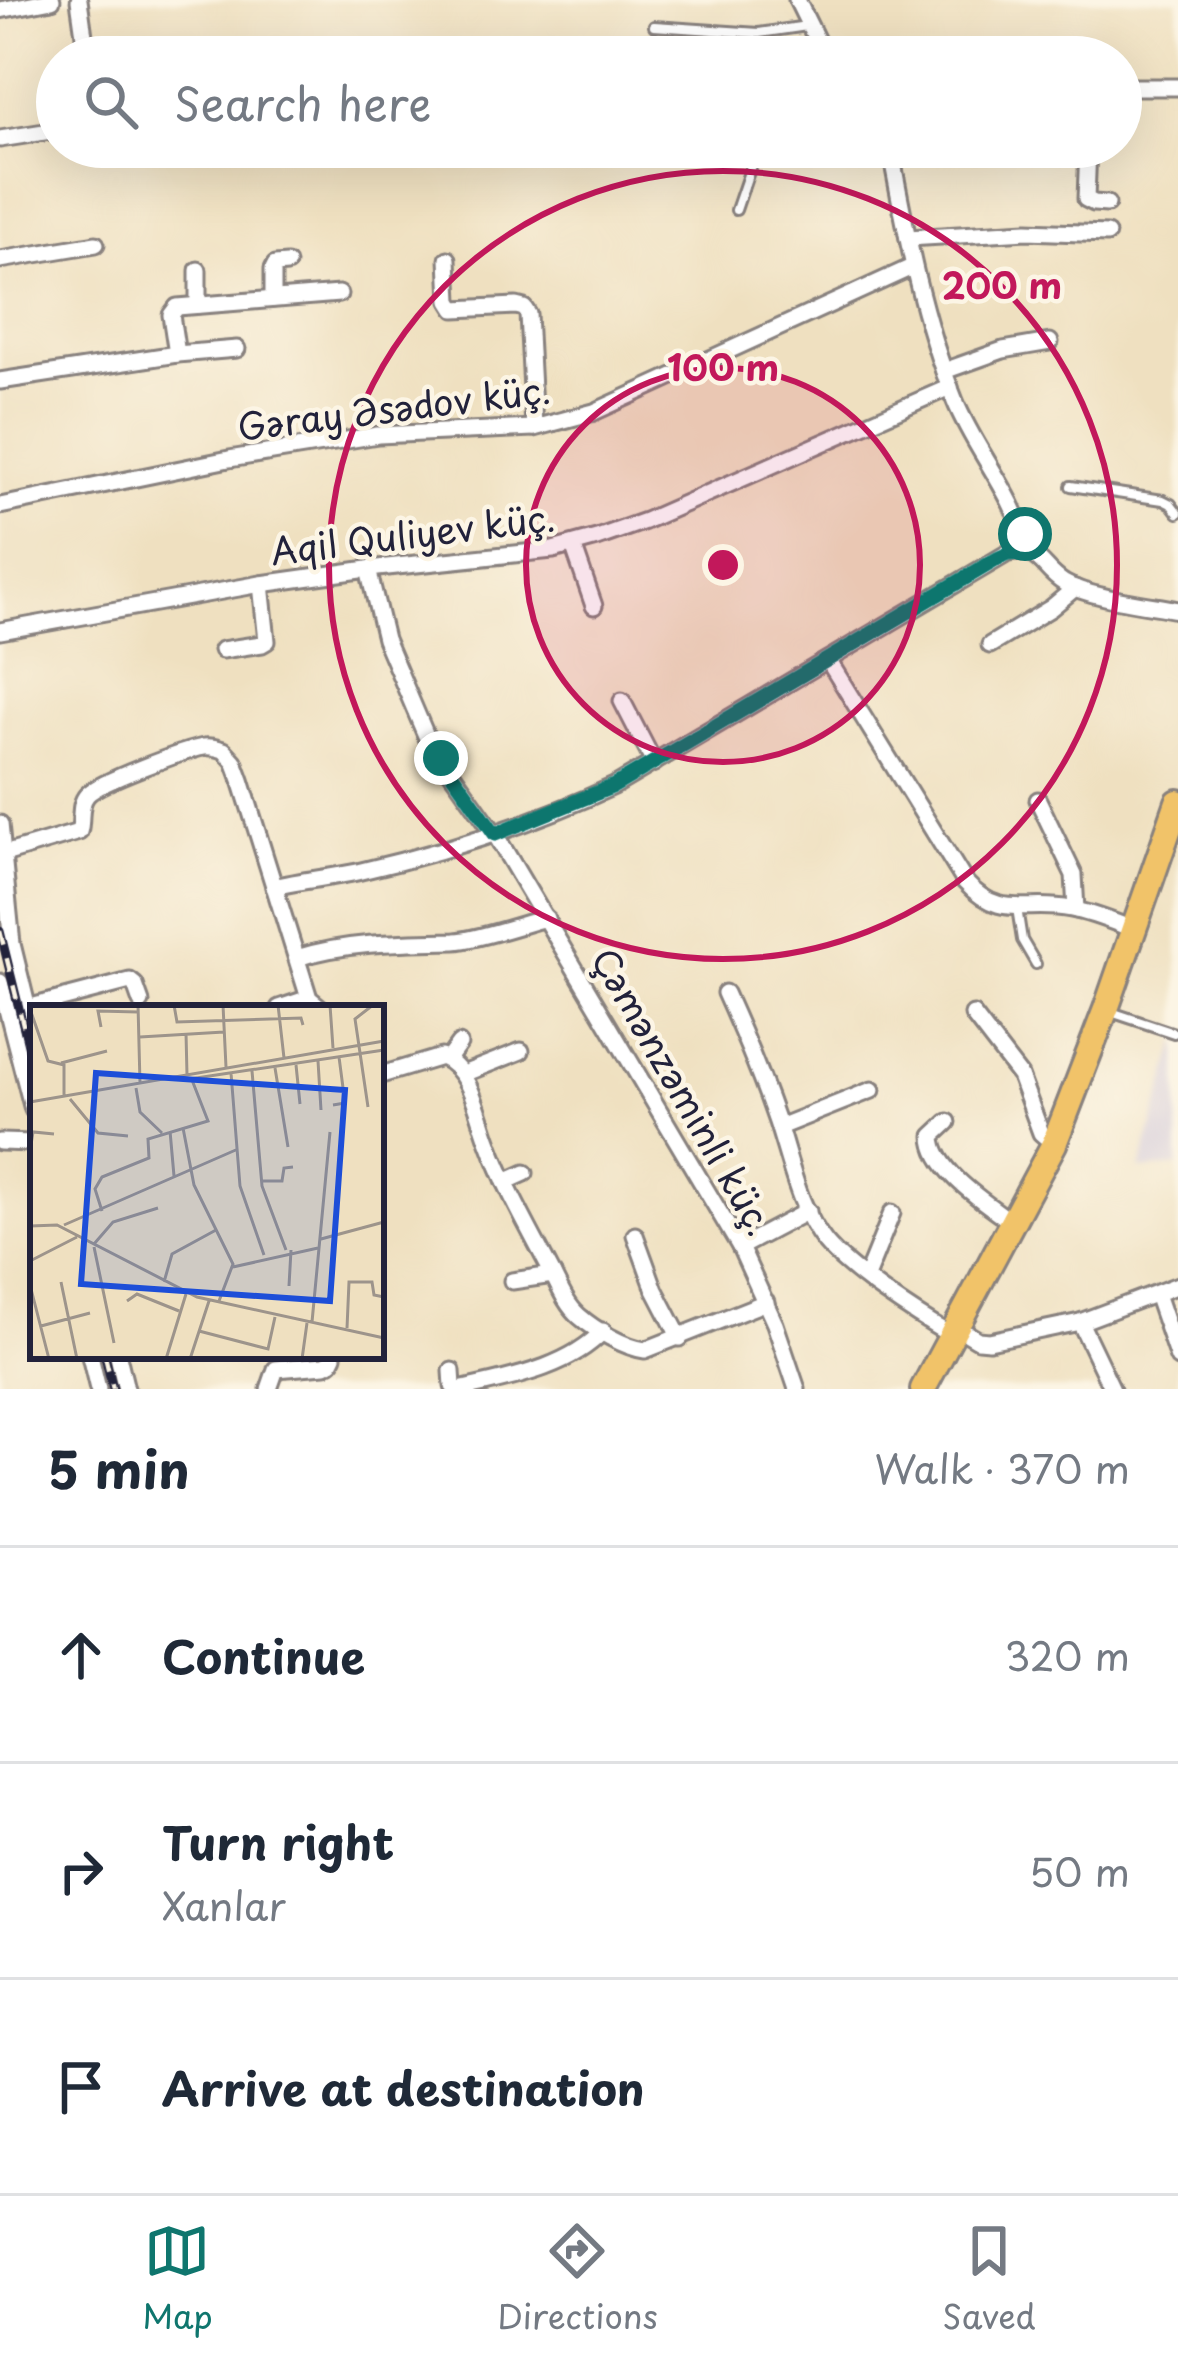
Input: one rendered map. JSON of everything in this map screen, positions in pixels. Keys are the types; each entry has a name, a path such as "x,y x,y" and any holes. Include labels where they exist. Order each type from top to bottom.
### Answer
{"main road":[{"path":"939,1389 960,1335 1054,1144 1178,802"},
{"path":"923,1389 960,1335 1069,1141 1178,843"}],"street":[{"path":"0,10 52,0"},
{"path":"79,0 84,36"},
{"path":"797,0 813,36"},
{"path":"1142,87 1178,87"},
{"path":"0,139 36,133"},
{"path":"894,168 912,267 947,379 964,421 1020,520 1028,552"},
{"path":"1087,168 1086,199 1107,204"},
{"path":"908,238 1011,231 1107,234"},
{"path":"0,260 96,244"},
{"path":"448,259 450,301 455,309 516,306 528,314 534,428"},
{"path":"273,299 273,269 286,264"},
{"name":"Gəray Əsədov küç.","path":"0,506 229,459 378,435 534,428 594,412 912,267"},
{"path":"198,270 198,305"},
{"path":"177,354 172,310 177,307 339,295"},
{"name":"Aqil Quliyev küç.","path":"0,631 261,584 573,545 644,520 1003,350 1050,342"},
{"path":"0,381 177,354 237,350"},
{"path":"573,545 594,606"},
{"path":"274,887 353,873 495,834 601,793 1008,554 1028,552 1038,557 1075,588 1178,610"},
{"name":"Çəmənzəminli küç.","path":"368,569 385,639 427,738 495,834 740,1247 797,1389"},
{"path":"222,650 267,641 261,584"},
{"path":"990,645 1075,588"},
{"path":"828,660 965,882 979,897 1017,907 1076,910 1135,930"},
{"path":"622,701 654,763"},
{"path":"4,854 79,832 88,792 201,748 224,750 233,761 315,1003"},
{"path":"1038,800 1074,875 1076,910"},
{"path":"0,824 4,917 30,1019"},
{"path":"297,958 328,950 465,940 546,918"},
{"path":"0,982 9,1050 30,1102"},
{"path":"39,1005 130,982 141,1002"},
{"path":"725,993 823,1239 924,1319 960,1335 989,1341 1080,1322 1178,1285"},
{"path":"974,1015 1020,1076 1041,1133 1054,1144"},
{"path":"448,1059 459,1044"},
{"path":"463,1074 521,1052"},
{"path":"384,1074 433,1058 448,1059 463,1074 505,1182 553,1275 576,1313 603,1331 645,1350 766,1303"},
{"path":"779,1127 872,1090"},
{"path":"948,1122 933,1136 933,1145 958,1181 1013,1223"},
{"path":"0,1142 30,1143"},
{"path":"505,1182 525,1173"},
{"path":"740,1247 808,1211"},
{"path":"866,1277 892,1213"},
{"path":"634,1235 680,1338"},
{"path":"512,1280 553,1275"},
{"path":"1156,1294 1178,1358"},
{"path":"1080,1322 1112,1389"},
{"path":"452,1371 454,1386 460,1389 538,1370 586,1346 603,1331"},
{"path":"91,1359 98,1389"},
{"path":"119,1359 126,1389"},
{"path":"269,1389 276,1369 325,1365 332,1359"}],"lane":[{"path":"654,26 759,33 808,26"},
{"path":"736,210 750,168"},
{"path":"1071,485 1163,500 1178,513"},
{"path":"1017,907 1022,940 1036,964"},
{"path":"1118,1014 1174,1033"}],"shaded area":[{"path":"1178,1039 1178,1166 1140,1170"}],"railway":[{"path":"0,931 30,1053"},
{"path":"106,1359 113,1389"}],"route":[{"path":"441,758 495,834 587,799 999,558 1028,552 1025,534"}]}
